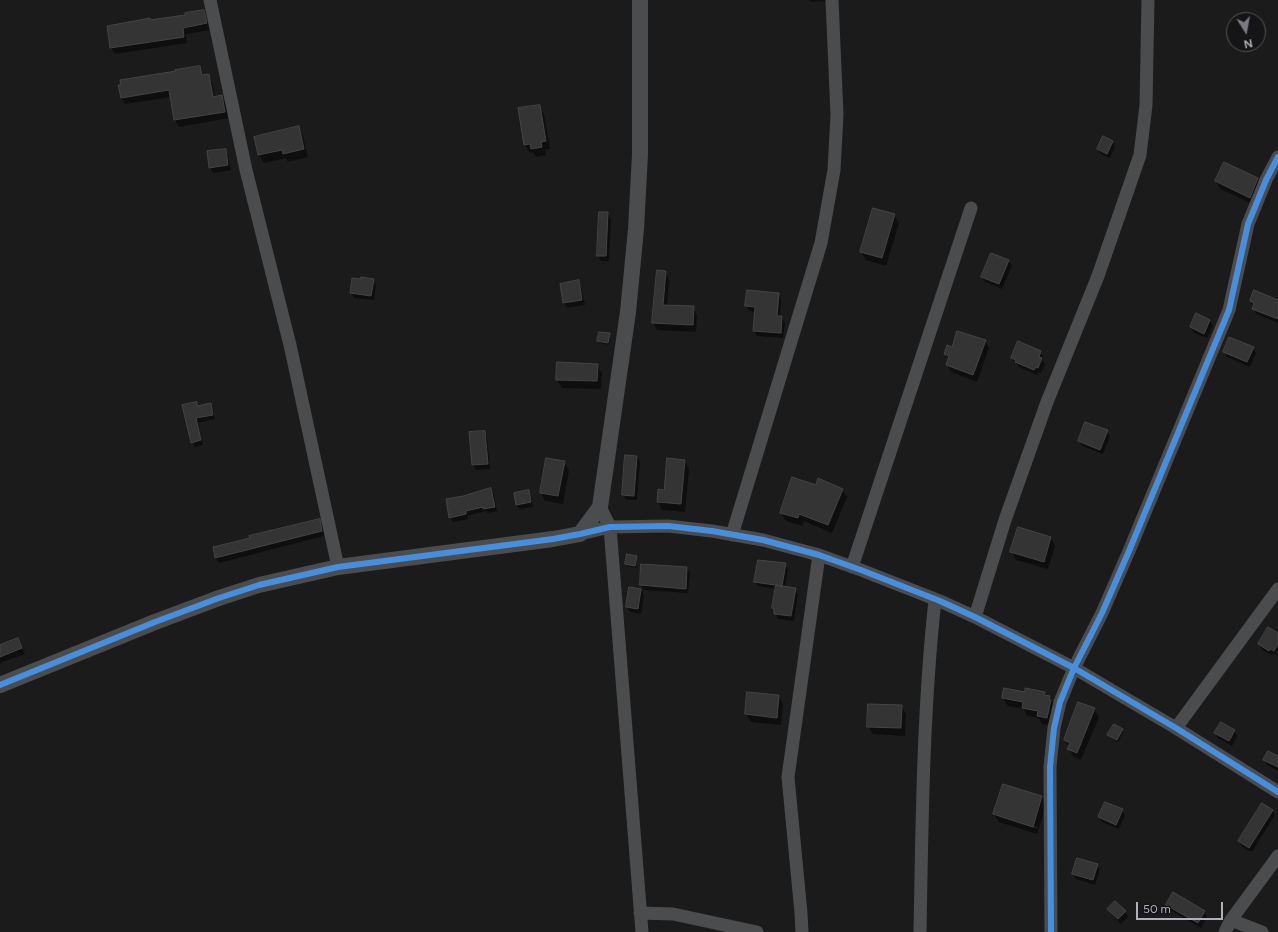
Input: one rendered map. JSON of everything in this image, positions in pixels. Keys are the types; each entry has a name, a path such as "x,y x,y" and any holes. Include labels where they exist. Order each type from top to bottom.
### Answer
{"street":[{"path":"210,0 246,170 290,345 338,567"},
{"path":"580,534 600,507 628,312 636,229 640,154 640,0"},
{"path":"732,535 821,243 834,170 837,115 832,0"},
{"path":"975,617 1005,520 1031,446 1047,402 1098,276 1140,155 1146,105 1148,0"},
{"path":"1051,932 1050,767 1054,728 1060,702 1074,668 1102,613 1129,551 1229,310 1248,224 1266,180 1278,157"},
{"path":"852,567 971,208"},
{"path":"600,507 610,527 642,932"},
{"path":"0,685 155,622 260,584 338,567 553,539 610,527 668,526 763,540 819,556 852,567 975,617 1074,668 1176,728 1278,792"},
{"path":"802,932 788,777 819,556"},
{"path":"1176,728 1278,589"},
{"path":"920,932 925,723 929,654 935,600"},
{"path":"1225,932 1231,920 1278,856"},
{"path":"640,913 673,914 757,932"},
{"path":"1231,920 1262,932"}],"building":[{"path":"204,10 207,23 183,28 184,37 110,48 107,26 150,18 150,20 185,15 185,13"},
{"path":"200,66 202,75 209,74 213,97 222,95 225,112 174,120 169,90 121,98 118,85 121,85 120,80"},
{"path":"540,105 546,141 541,142 542,147 531,149 530,144 524,145 518,108"},
{"path":"299,126 304,149 283,154 282,150 258,155 254,137"},
{"path":"1103,136 1113,141 1107,154 1097,149"},
{"path":"226,149 228,165 209,168 207,151"},
{"path":"1224,162 1258,178 1250,198 1215,181"},
{"path":"873,208 895,214 882,258 860,252"},
{"path":"599,212 608,212 606,256 597,256"},
{"path":"991,253 1009,260 999,284 981,277"},
{"path":"657,270 666,271 663,305 694,306 693,325 652,323"},
{"path":"361,277 374,279 371,296 350,293 352,278 361,279"},
{"path":"579,280 582,300 563,303 560,284"},
{"path":"747,290 779,293 777,316 782,316 781,333 753,331 755,307 745,306"},
{"path":"1254,290 1278,300 1278,319 1252,309 1254,303 1250,301"},
{"path":"1196,313 1210,320 1204,334 1190,327"},
{"path":"957,331 986,340 973,375 946,365 949,356 944,354 947,345 952,347"},
{"path":"599,332 610,333 608,343 597,341"},
{"path":"1229,337 1254,347 1247,362 1223,352"},
{"path":"1018,341 1041,351 1039,357 1042,358 1038,368 1036,367 1034,370 1015,362 1016,360 1011,358"},
{"path":"557,362 598,364 597,381 556,380"},
{"path":"197,402 197,406 211,403 213,415 196,418 201,440 191,443 182,405"},
{"path":"1085,422 1108,430 1100,450 1078,441"},
{"path":"485,431 488,464 472,465 469,432"},
{"path":"625,455 637,456 634,496 622,495"},
{"path":"546,458 565,461 558,496 540,493"},
{"path":"667,458 685,460 681,504 657,502 658,489 664,490"},
{"path":"792,477 816,485 818,478 843,489 828,525 799,514 798,518 780,513"},
{"path":"491,488 495,507 483,509 483,507 466,511 466,514 449,518 446,499"},
{"path":"529,490 531,502 516,505 514,493"},
{"path":"320,519 322,531 215,558 213,547 250,538 249,536"},
{"path":"1018,527 1051,537 1044,562 1010,552"},
{"path":"627,554 637,556 635,566 625,564"},
{"path":"758,560 786,563 782,586 754,582"},
{"path":"641,564 687,567 686,589 640,585"},
{"path":"776,585 796,588 791,616 774,614 774,609 772,608"},
{"path":"629,587 641,589 638,609 626,607"},
{"path":"1268,627 1278,633 1278,644 1274,651 1270,649 1269,651 1258,644"},
{"path":"18,638 22,648 0,657 0,645"},
{"path":"1004,688 1025,692 1025,688 1045,692 1044,695 1050,696 1049,700 1051,700 1047,718 1037,716 1038,711 1022,708 1023,702 1002,698"},
{"path":"747,692 779,695 777,718 745,714"},
{"path":"1078,702 1095,708 1077,753 1067,749 1070,743 1064,740"},
{"path":"868,704 902,705 901,728 867,727"},
{"path":"1221,722 1235,730 1229,741 1214,733"},
{"path":"1114,724 1123,729 1117,740 1107,735"},
{"path":"1268,751 1278,756 1278,767 1263,760"},
{"path":"1003,784 1042,796 1033,827 993,814"},
{"path":"1105,802 1123,809 1116,825 1098,817"},
{"path":"1262,803 1273,810 1249,848 1238,841"},
{"path":"1077,858 1098,864 1093,880 1072,874"},
{"path":"1173,892 1205,911 1198,923 1166,905"},
{"path":"1115,901 1126,911 1118,919 1107,909"}],"cycle path":[{"path":"1051,932 1050,767 1054,728 1060,702 1074,668 1102,613 1129,551 1229,310 1248,224 1266,180 1278,157"},
{"path":"0,685 155,622 259,585 338,567 553,539 610,527 668,526 712,531 763,540 819,555 940,601 975,617 1074,668 1176,728 1278,792"}]}
